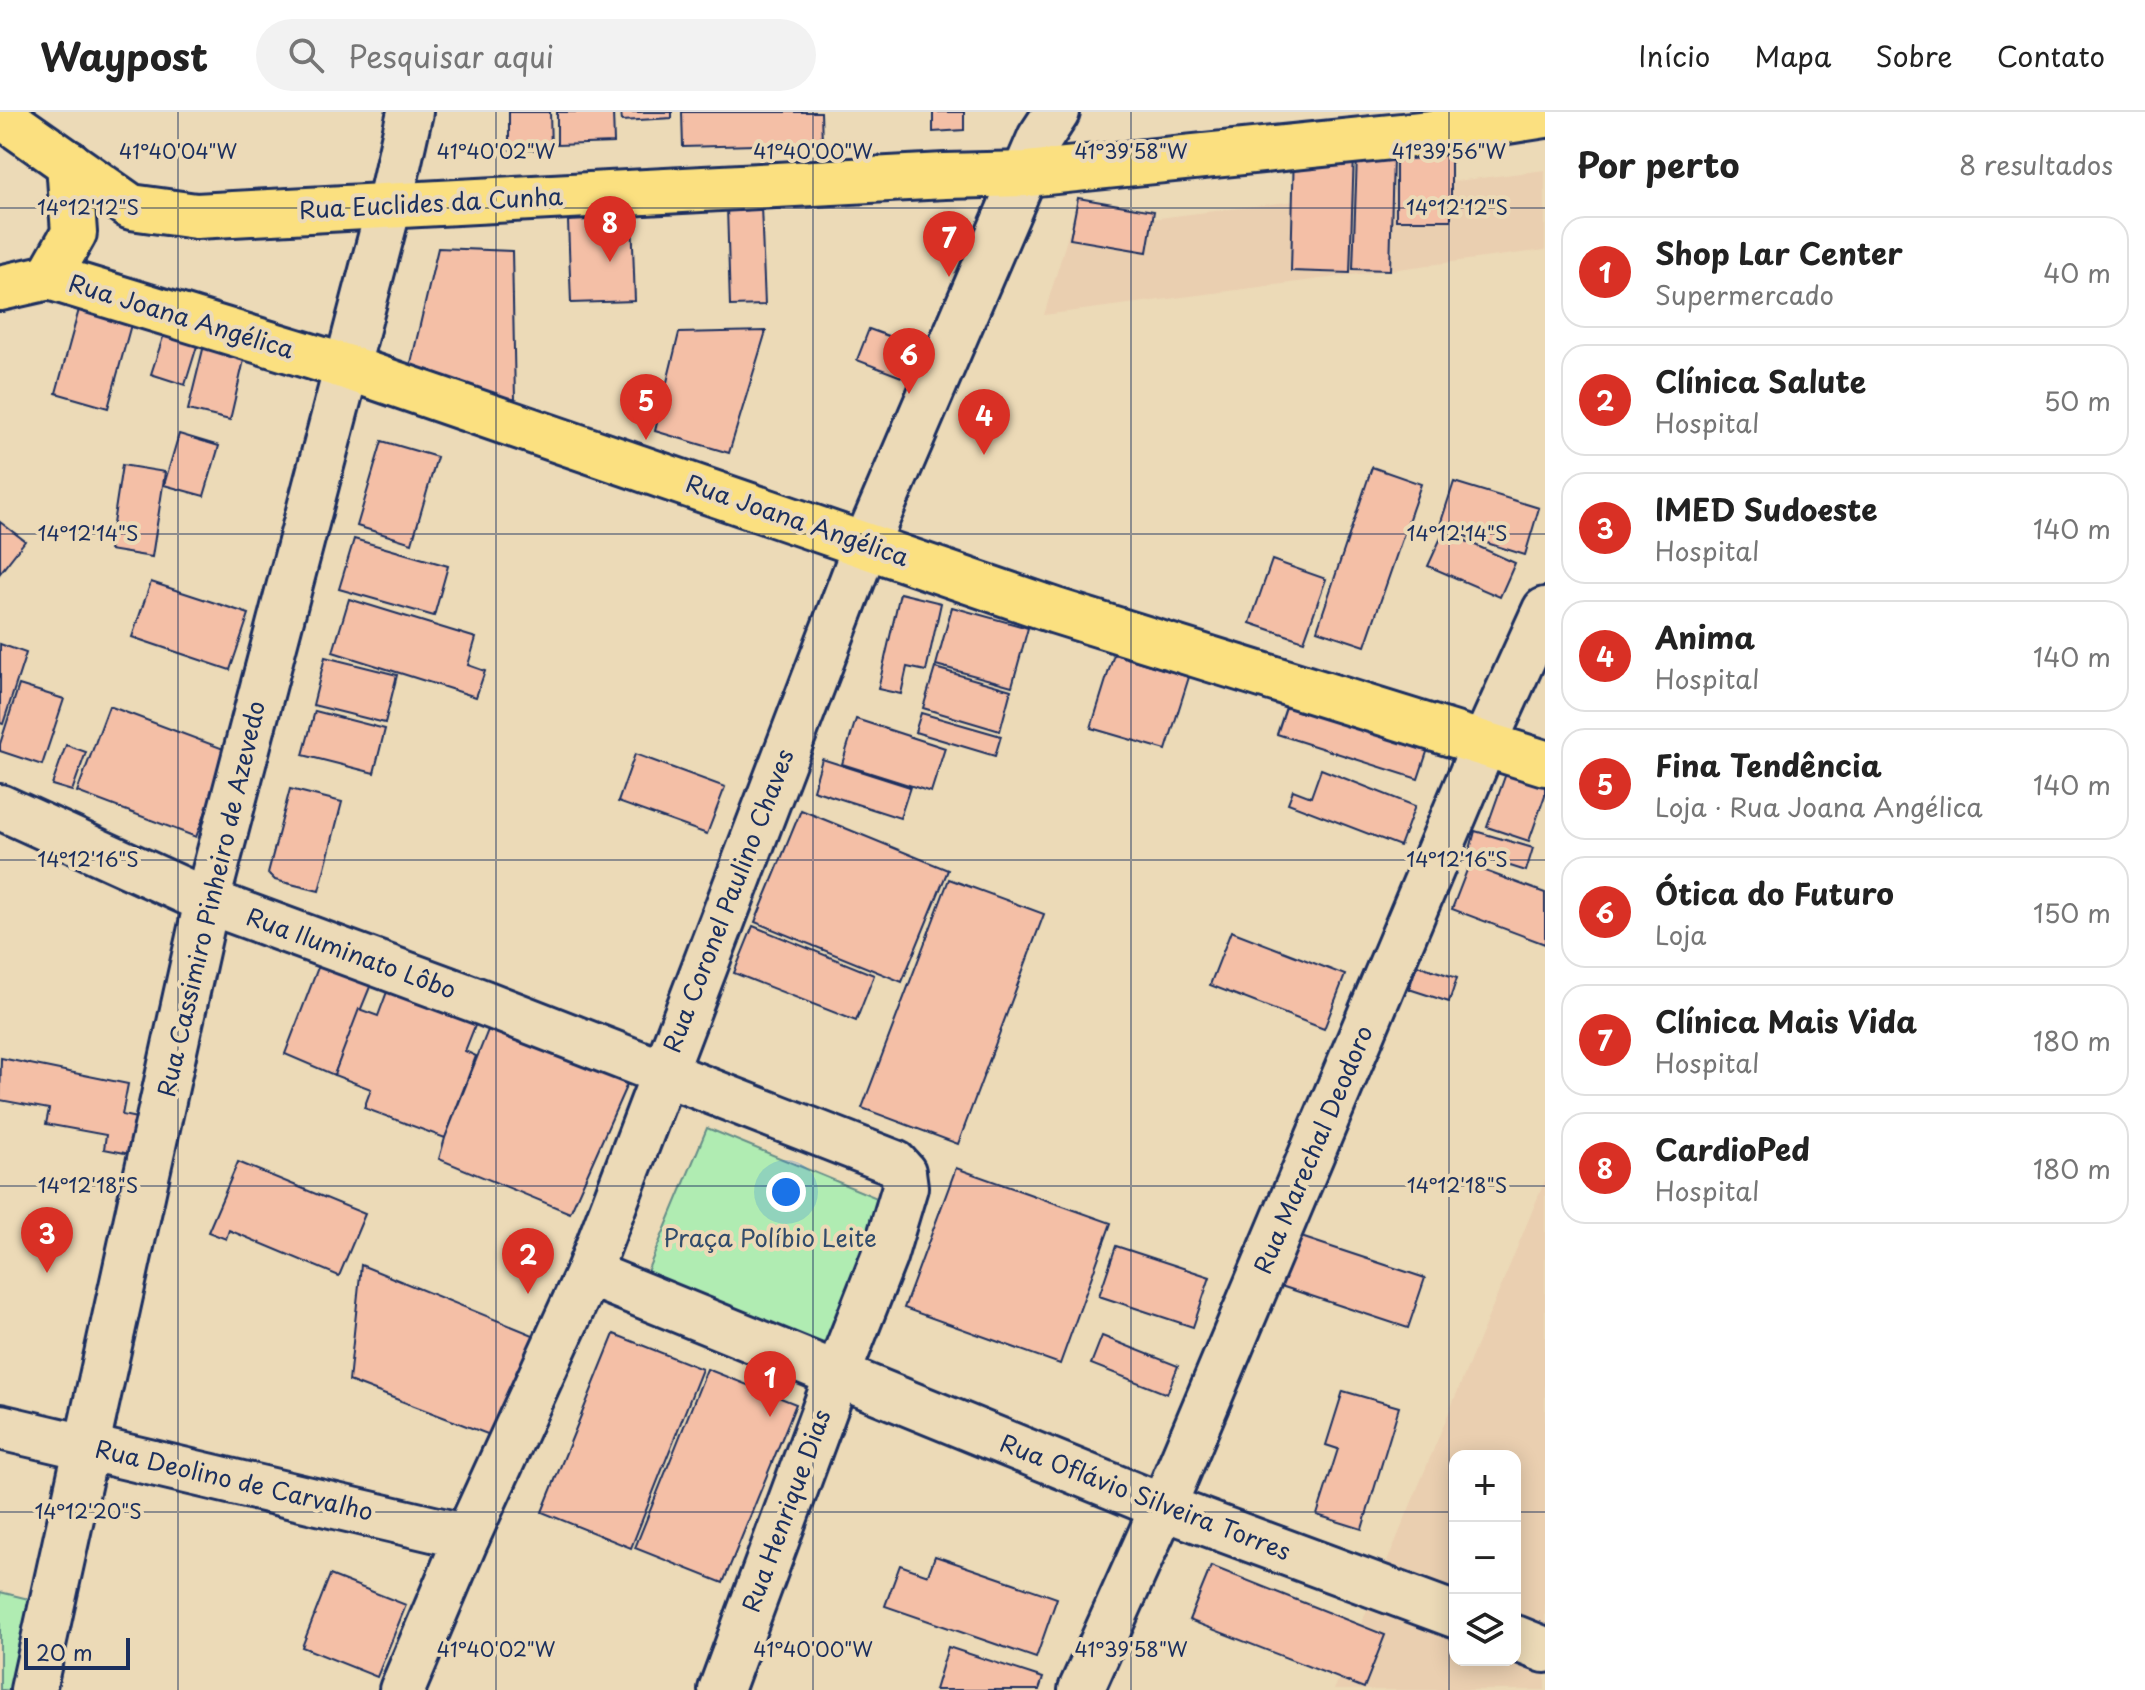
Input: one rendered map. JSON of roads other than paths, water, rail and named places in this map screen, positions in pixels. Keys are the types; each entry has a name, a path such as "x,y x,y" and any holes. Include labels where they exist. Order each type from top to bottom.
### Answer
{"main road":[{"path":"0,115 69,163 74,233 49,277 0,288"},
{"name":"Rua Euclides da Cunha","path":"69,163 131,207 196,216 1027,174 1431,133 1545,115"},
{"name":"Rua Joana Angélica","path":"49,277 346,367 1056,611 1545,763"}],"street":[{"name":"Rua Cassimiro Pinheiro de Azevedo","path":"33,1690 207,901 389,206 410,112"},
{"name":"Rua Coronel Paulino Chaves","path":"402,1690 467,1537 588,1273 866,544 1040,138 1057,112"},
{"name":"Rua Marechal Deodoro","path":"1081,1690 1163,1507 1485,742 1545,610"},
{"name":"Rua Iluminato Lôbo","path":"0,807 207,901 662,1073"},
{"path":"588,1273 837,1376 884,1257 905,1187 903,1172 895,1163 662,1073"},
{"name":"Rua Oflávio Silveira Torres","path":"837,1376 1163,1507 1449,1613"},
{"name":"Rua Henrique Dias","path":"721,1690 837,1376"},
{"name":"Rua Deolino de Carvalho","path":"0,1427 467,1537"},
{"path":"1521,1640 1545,1650"}],"place":[{"name":"CardioPed","path":"610,262"},
{"name":"Clínica Mais Vida","path":"949,277"},
{"name":"Ótica do Futuro","path":"909,394"},
{"name":"Fina Tendência","path":"646,440"},
{"name":"Anima","path":"984,455"},
{"name":"IMED Sudoeste","path":"47,1273"},
{"name":"Clínica Salute","path":"528,1294"},
{"name":"Shop Lar Center","path":"770,1417"}],"park label":[{"name":"Praça Políbio Leite","path":"770,1239"}]}
